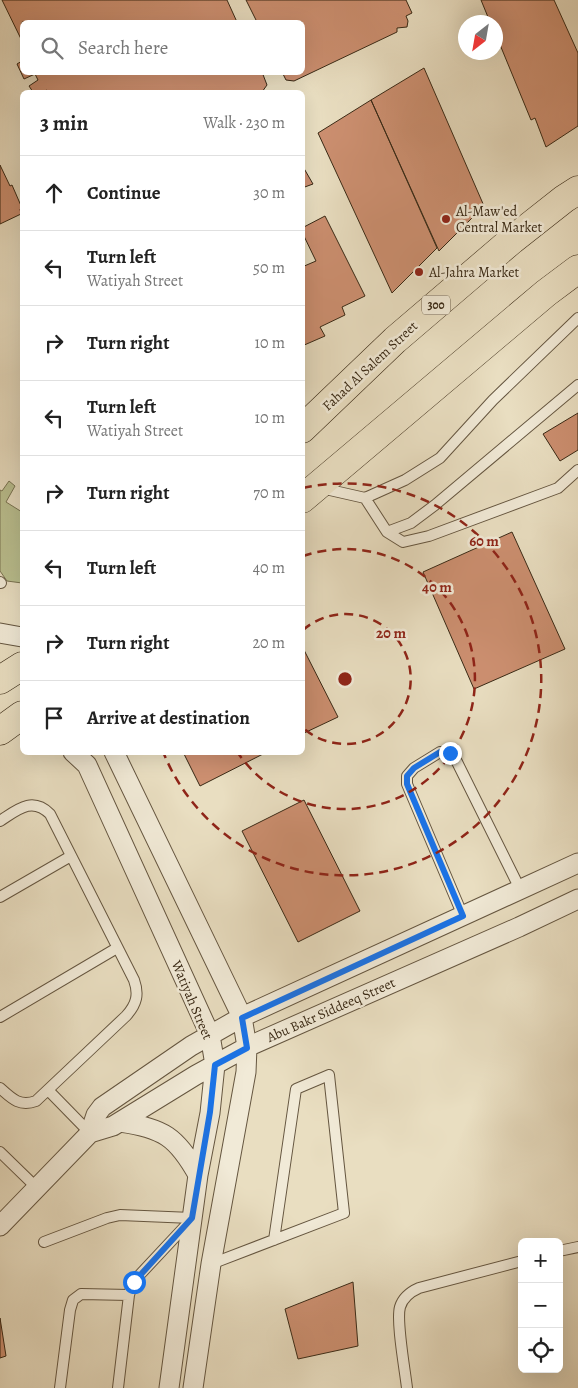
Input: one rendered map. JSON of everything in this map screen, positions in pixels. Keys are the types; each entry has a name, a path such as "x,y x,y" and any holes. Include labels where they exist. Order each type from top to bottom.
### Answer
{"main road":[{"name":"Fahad Al Salem Street","path":"305,426 395,340 512,240 578,190"},
{"path":"310,493 546,292 578,269"},
{"path":"0,680 20,667"},
{"path":"0,731 20,716"}],"street":[{"path":"0,634 20,637"},
{"path":"0,731 20,733"},
{"name":"Watiyah Street","path":"76,755 87,765 210,1035 215,1065 210,1112 198,1175 169,1388"},
{"path":"115,755 242,1018 247,1048 246,1072 211,1264 193,1388"},
{"name":"Abu Bakr Siddeeq Street","path":"0,1226 90,1133 96,1115 110,1101 210,1035 242,1018 578,863"},
{"name":"Abu Bakr Siddeeq Street","path":"90,1133 106,1130 247,1048 519,927 578,898"},
{"path":"120,1122 145,1126 168,1136 186,1154 198,1175"}],"lane":[{"path":"310,493 365,498 405,480 440,458 494,400 578,318"},
{"path":"387,532 411,523 435,505 578,385"},
{"path":"365,498 387,532 403,542 430,536 558,488 578,470"},
{"path":"463,916 407,784 407,776 414,768 440,752 450,753 457,762 520,889"},
{"path":"0,821 28,805 44,808 50,814 136,988 136,1003 126,1016 36,1101 21,1104 14,1101 0,1088"},
{"path":"0,897 71,856"},
{"path":"0,1017 117,948"},
{"path":"211,1264 274,1240 344,1213 329,1075 296,1089 274,1240"},
{"path":"48,1090 90,1133"},
{"path":"0,1152 37,1188"},
{"path":"44,1242 107,1218 120,1215 192,1218"},
{"path":"118,1388 129,1295 134,1282 137,1276 192,1218"},
{"path":"563,1251 578,1247"},
{"path":"407,1388 398,1316 402,1301 419,1288 518,1262"},
{"path":"60,1388 70,1310 73,1300 81,1294 129,1295"}],"green space":[{"path":"9,481 15,486 6,502 20,511 20,583 7,581 0,571 0,490 2,491"}],"building":[{"path":"2,0 227,0 236,20 20,20 20,37"},
{"path":"246,0 406,0 412,13 406,16 408,21 407,27 397,28 397,32 294,81 286,80 284,75 305,75 305,20 256,20"},
{"path":"481,0 554,0 578,53 578,126 546,147 535,118 531,120 503,52 503,15 487,15"},
{"path":"424,68 484,206 439,251 371,100"},
{"path":"22,75 33,75 24,79"},
{"path":"36,75 263,75 267,85 263,90 32,90 29,86 38,80"},
{"path":"371,100 437,248 392,293 318,133"},
{"path":"0,165 20,203 20,214 0,224"},
{"path":"305,170 313,184 305,187"},
{"path":"325,216 365,296 342,307 345,315 320,327 325,336 305,345 305,266 316,261 305,238 305,226"},
{"path":"578,413 578,450 560,461 543,434"},
{"path":"512,532 565,649 474,689 423,572"},
{"path":"305,652 338,717 305,733"},
{"path":"184,755 261,755 200,786"},
{"path":"304,800 360,911 298,942 242,831"},
{"path":"353,1282 358,1346 298,1359 285,1309"},
{"path":"0,1318 6,1356 0,1358"}],"place":[{"name":"Al-Maw'ed Central Market","path":"446,219"},
{"name":"Al-Jahra Market","path":"419,272"}],"route":[{"path":"134,1282 137,1276 192,1218 210,1112 215,1065 247,1048 242,1018 463,916 407,784 407,776 414,768 440,752 450,753"}]}
